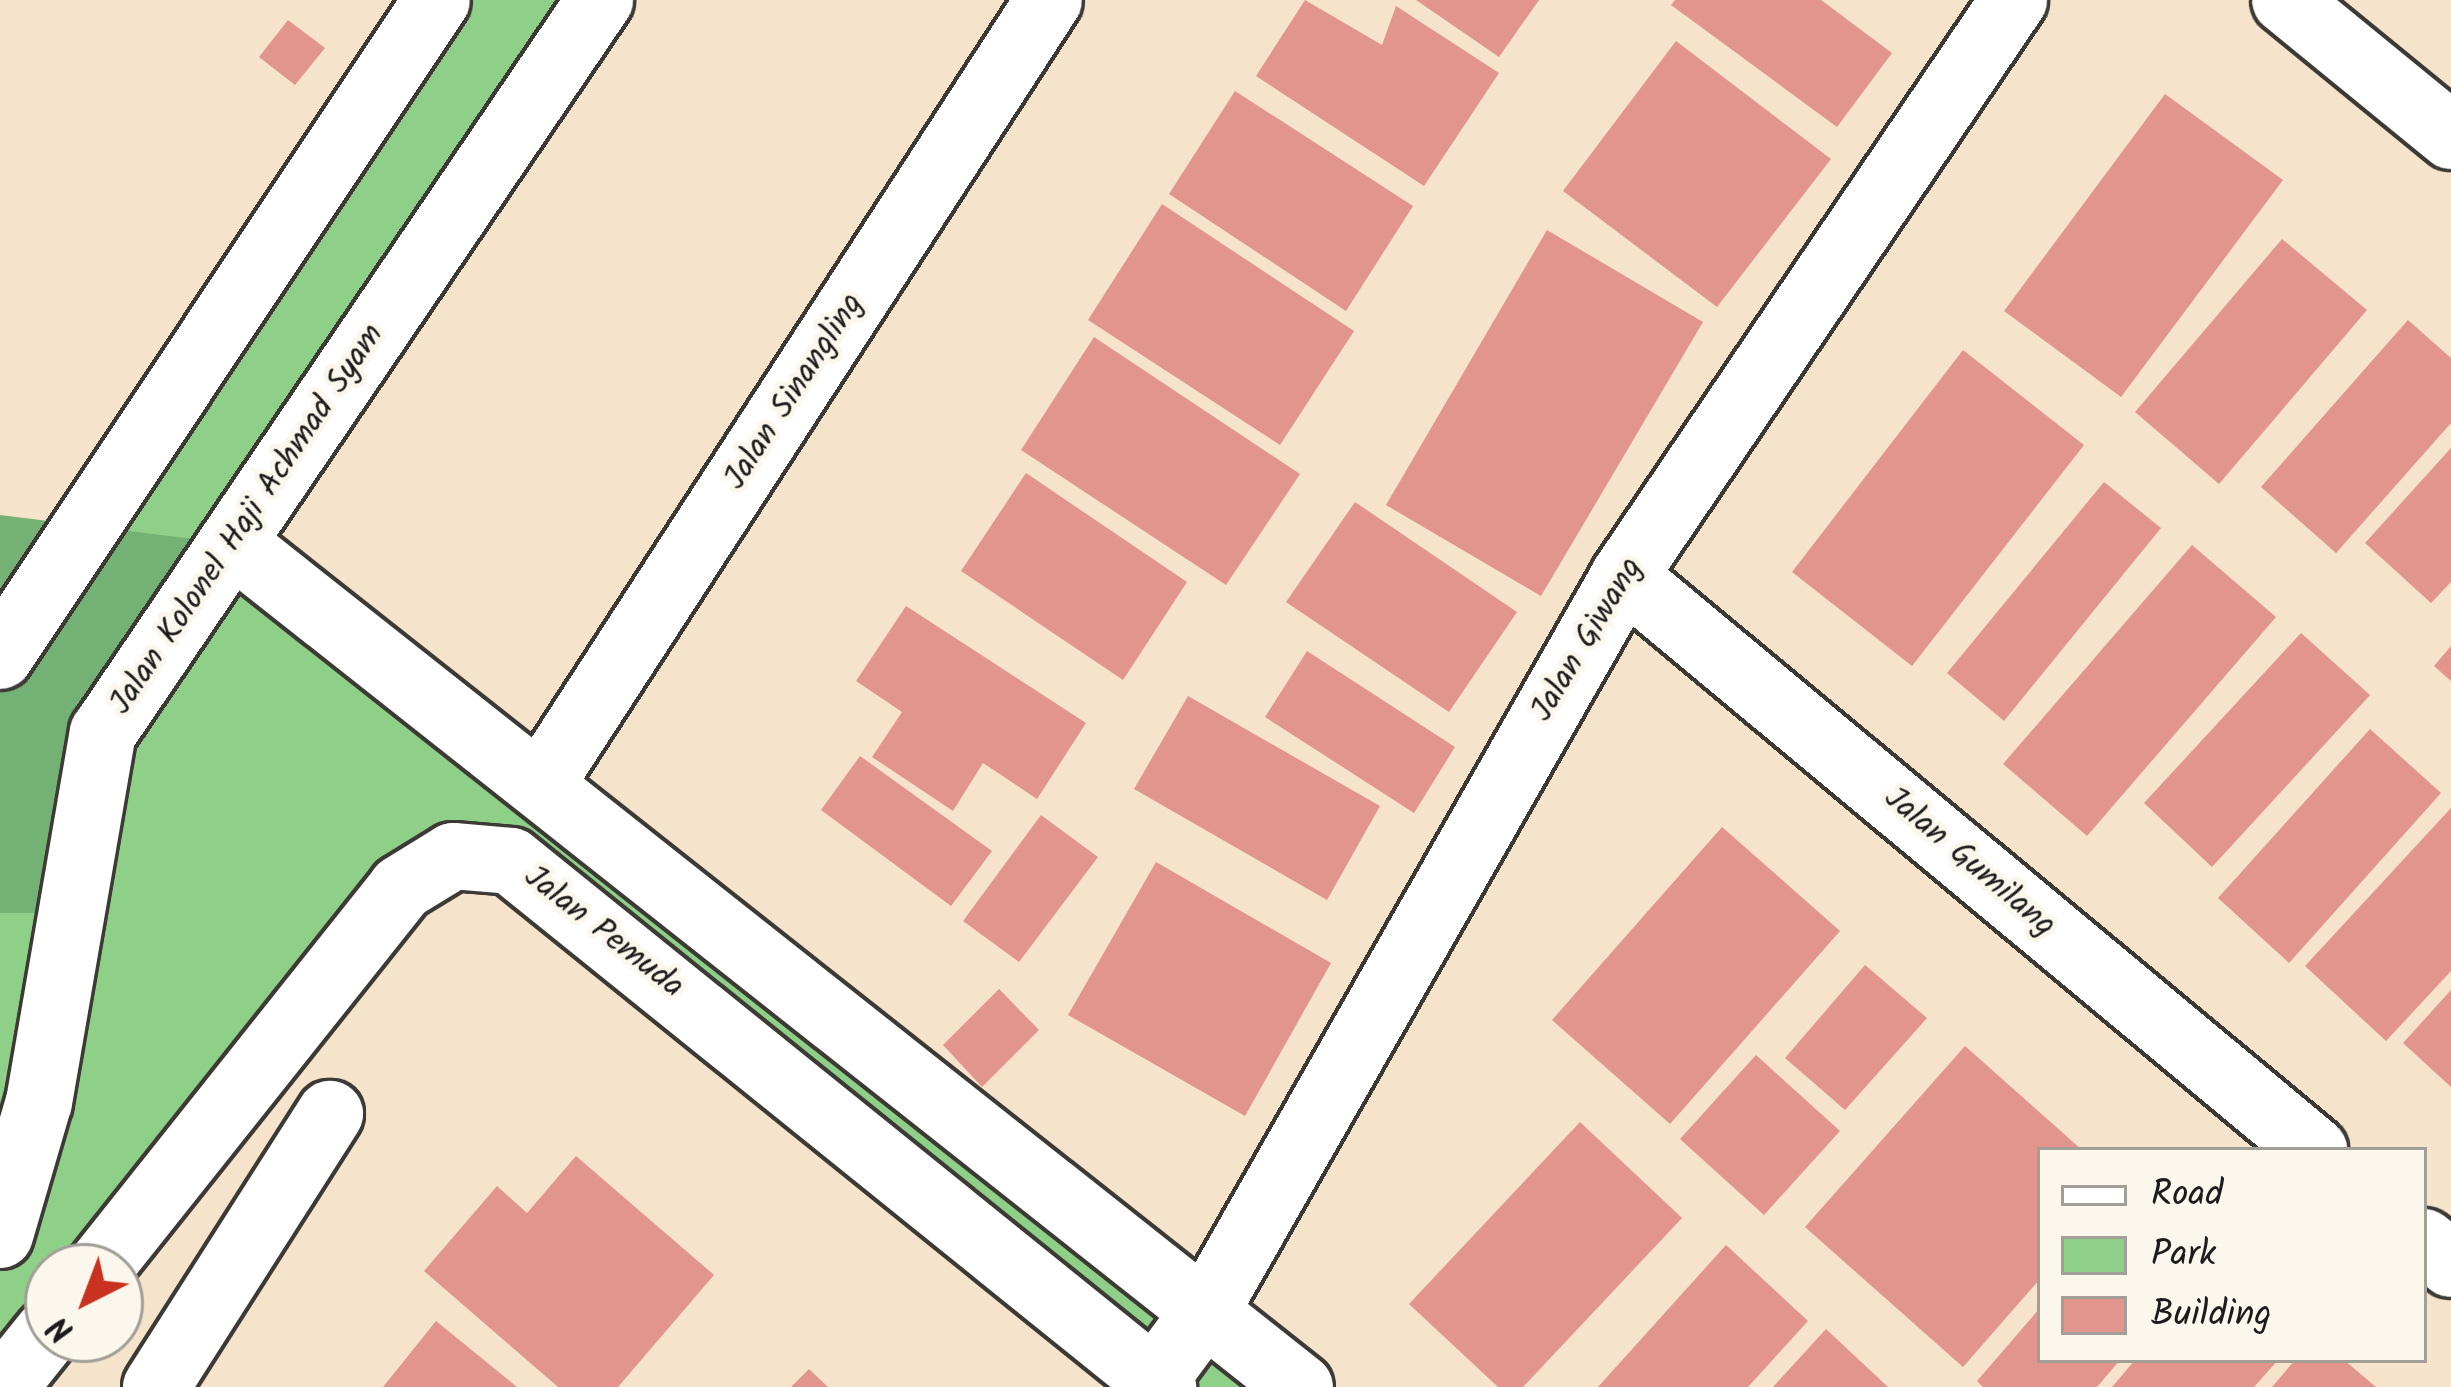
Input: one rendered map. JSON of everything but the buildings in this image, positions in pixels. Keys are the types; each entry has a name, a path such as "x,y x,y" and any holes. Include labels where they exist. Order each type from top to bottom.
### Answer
{"street":[{"path":"0,656 437,0"},
{"name":"Jalan Kolonel Haji Achmad Syam","path":"0,1235 39,1102 103,733 600,0"},
{"name":"Jalan Sinangling","path":"541,784 1049,0"},
{"name":"Jalan Giwang","path":"1156,1385 1208,1309 1624,575 2014,0"},
{"path":"2285,0 2451,136"},
{"path":"234,544 1208,1309 1300,1387"},
{"name":"Jalan Gumilang","path":"1624,575 2310,1147"},
{"name":"Jalan Pemuda","path":"119,1243 401,888 453,856 511,861 1156,1385"},
{"path":"156,1387 330,1114"},
{"path":"2427,1244 2451,1264"},
{"path":"4,1387 24,1362"}],"green space":[{"path":"437,0 600,0 217,565 1300,1387 1163,1387 453,856 121,1243 24,1243 24,1360 0,1387 0,913 75,913 0,656"},
{"path":"0,515 234,544 146,669 75,913 0,913"}]}
